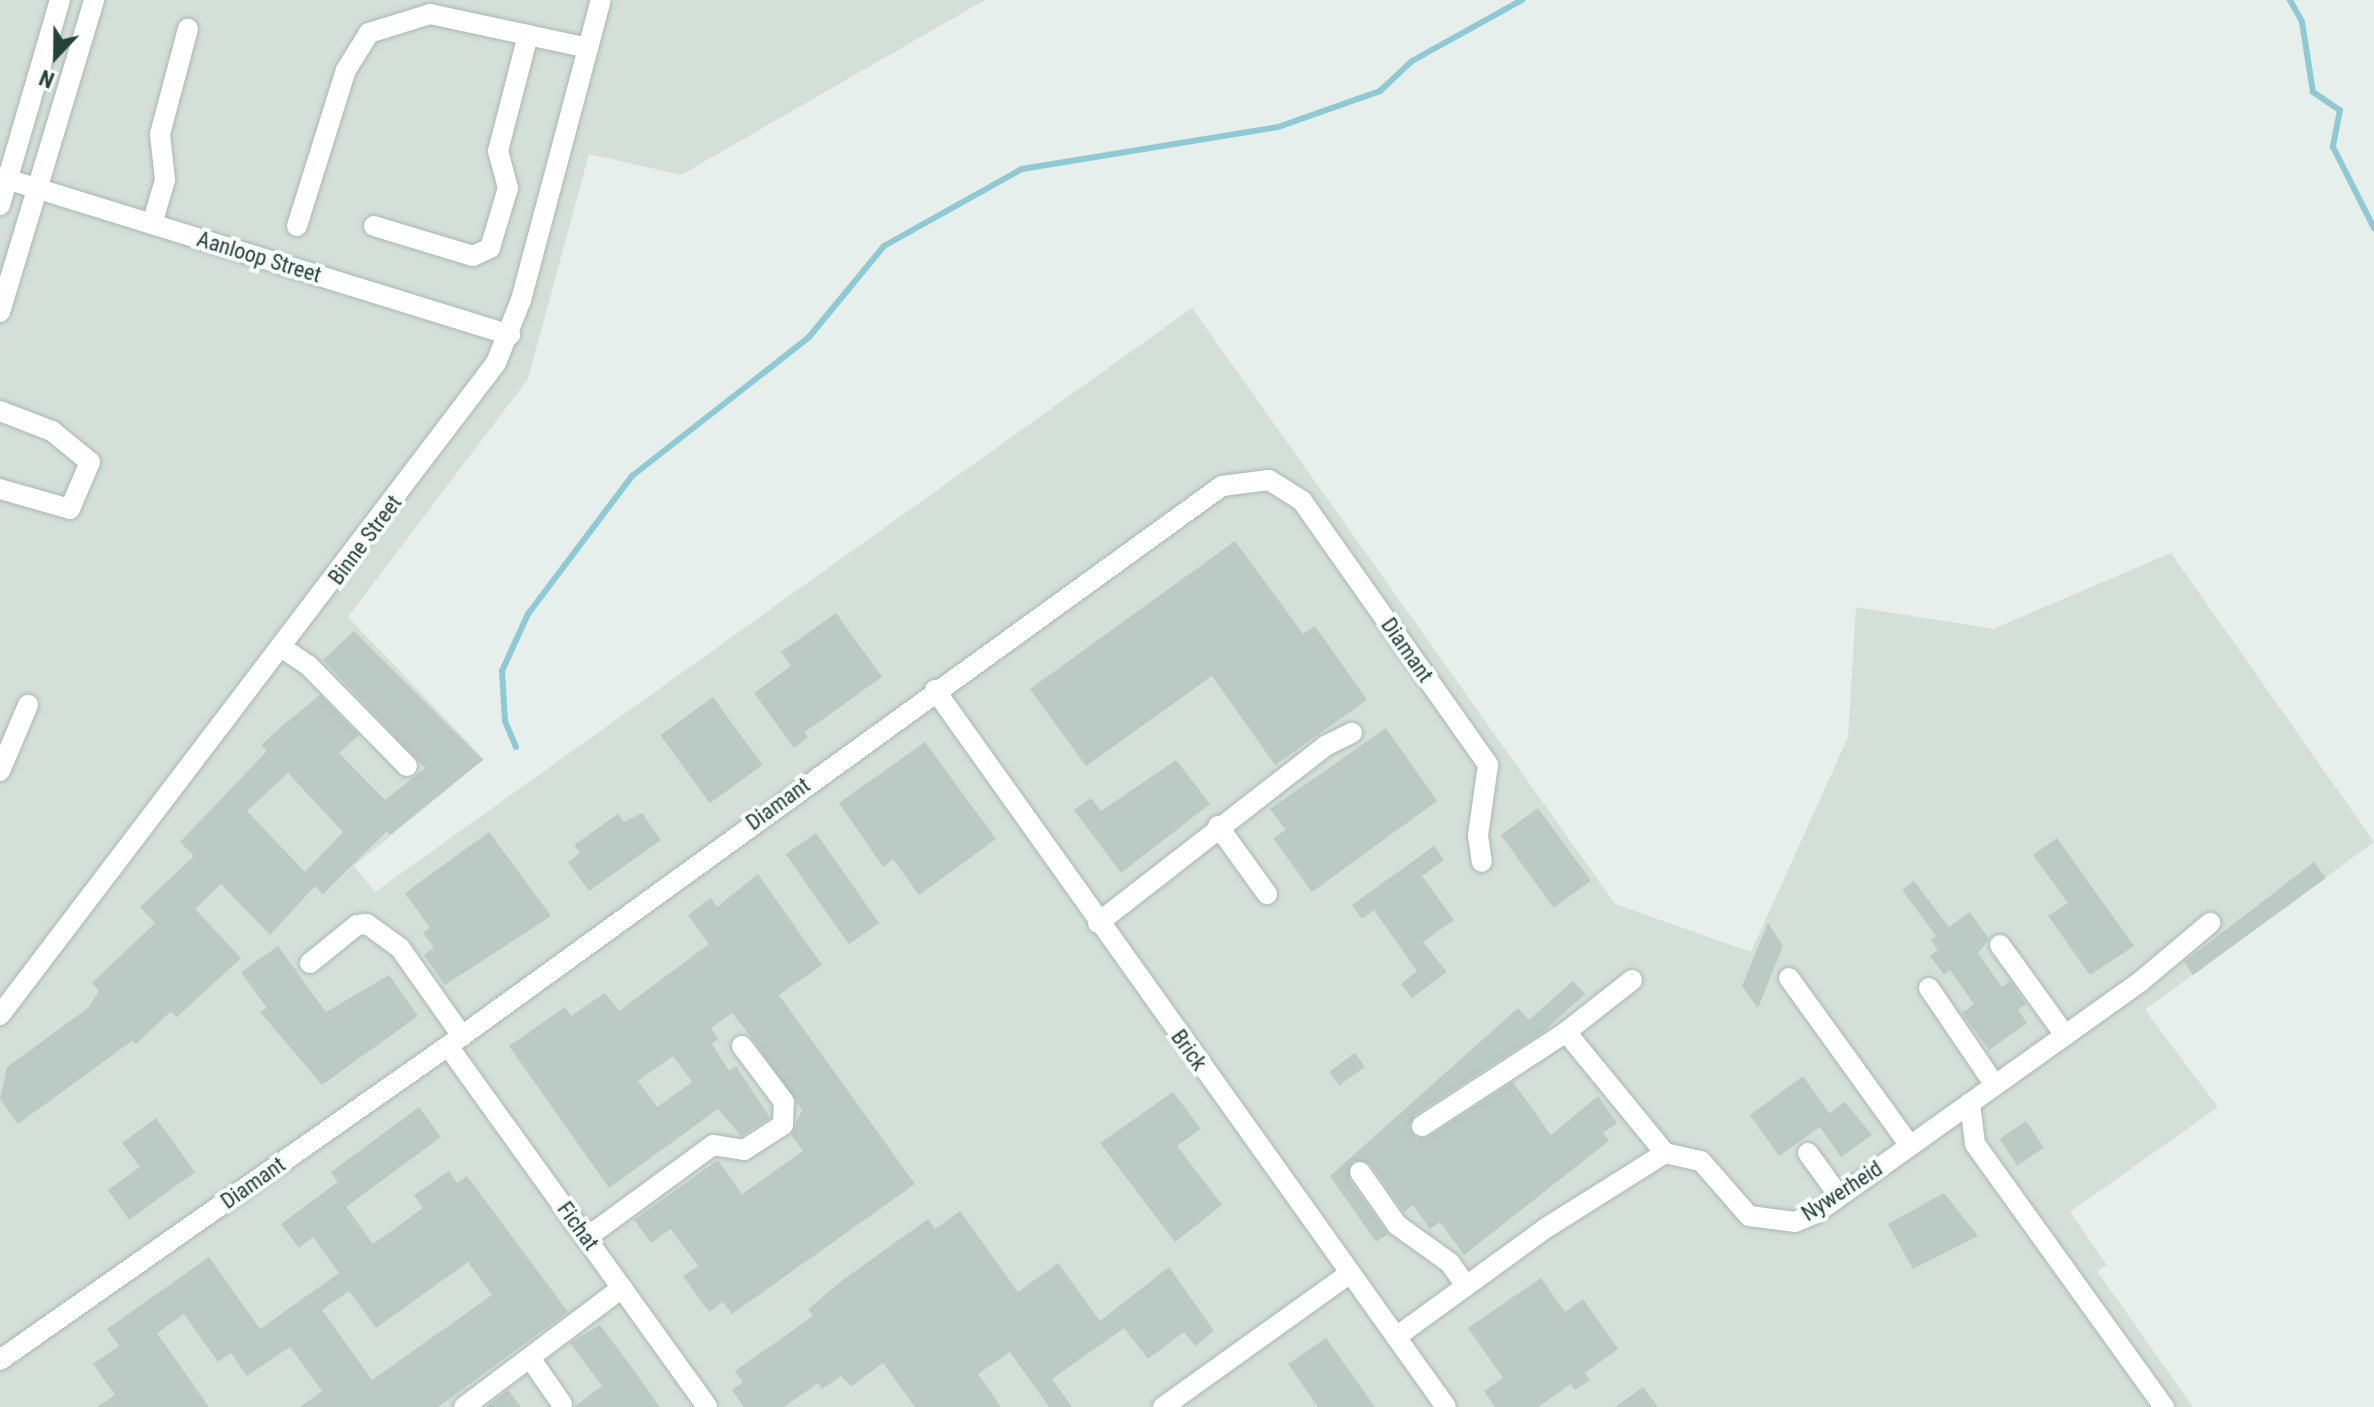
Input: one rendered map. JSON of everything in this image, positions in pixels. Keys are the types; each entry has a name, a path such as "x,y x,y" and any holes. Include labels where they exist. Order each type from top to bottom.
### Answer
{"street":[{"path":"0,205 4,178 60,0"},
{"path":"0,312 40,189 94,0"},
{"name":"Binne Street","path":"0,1015 284,649 496,363 510,335 601,0"},
{"path":"297,226 335,99 355,49 369,33 430,14 588,48"},
{"path":"152,224 165,180 160,134 188,29"},
{"path":"374,226 473,256 490,248 508,188 498,151 528,35"},
{"name":"Aanloop Street","path":"4,178 510,335"},
{"path":"0,411 52,431 90,462 70,509 0,489"},
{"name":"Diamant","path":"0,1360 455,1041 935,690 1222,486 1269,480 1302,501 1488,765 1478,835 1482,862"},
{"path":"284,649 309,666 407,766"},
{"name":"Brick","path":"935,690 1098,923 1446,1407"},
{"path":"0,771 28,705"},
{"path":"1098,923 1218,826 1325,746 1352,733"},
{"path":"1218,826 1267,894"},
{"name":"Nywerheid","path":"1665,1153 1701,1161 1749,1216 1771,1223 1795,1222 1839,1196 2065,1035 2210,923"},
{"name":"Fichat","path":"310,963 367,924 400,948 455,1041 586,1238 707,1407"},
{"path":"2000,945 2065,1035"},
{"path":"1789,978 1910,1146"},
{"path":"1422,1126 1566,1032 1632,980"},
{"path":"1929,988 1995,1085"},
{"path":"1396,1337 1466,1286 1665,1153 1566,1032"},
{"path":"586,1238 713,1145 744,1150 783,1125 784,1102 742,1046"},
{"path":"1970,1103 1975,1144 2164,1407"},
{"path":"1808,1153 1839,1196"},
{"path":"1360,1172 1397,1225 1450,1263 1466,1286"},
{"path":"1163,1407 1350,1273"},
{"path":"464,1407 622,1288"},
{"path":"530,1358 562,1404"}],"shaded area":[{"path":"0,0 985,0 681,175 589,154 528,379 348,617 484,759 354,866 375,892 1192,308 1615,904 1751,952 1848,737 1856,607 1993,629 2171,553 2374,842 2145,1010 2218,1107 2070,1212 2107,1265 2097,1271 2193,1407 0,1407"}],"building":[{"path":"1235,541 1303,634 1315,626 1367,700 1275,765 1212,676 1086,766 1030,689"},
{"path":"836,613 882,677 805,732 808,737 794,748 754,693 791,666 781,652"},
{"path":"354,631 483,760 390,835 387,831 323,894 315,886 270,935 221,884 195,909 241,958 177,1017 171,1011 136,1044 132,1041 18,1124 0,1099 7,1067 88,1008 99,991 92,983 155,923 140,907 194,856 180,842 267,751 261,745 282,726 320,695 359,735 339,753 385,800 425,768 323,660","holes":["288,773 343,832 305,872 247,811"]},
{"path":"713,697 762,765 710,803 660,735"},
{"path":"1386,728 1437,801 1312,892 1273,838 1286,830 1270,809"},
{"path":"925,742 996,839 919,895 893,859 883,867 839,803"},
{"path":"1176,760 1210,804 1121,873 1074,810 1091,798 1101,811"},
{"path":"1538,808 1591,881 1554,908 1501,835"},
{"path":"642,813 661,840 589,891 568,862 580,853 574,845 618,814 624,822"},
{"path":"489,832 551,916 445,985 424,955 434,947 423,933 430,928 405,893"},
{"path":"816,833 879,923 849,944 786,854"},
{"path":"2057,838 2134,946 2090,975 2048,916 2068,903 2033,855"},
{"path":"1434,846 1444,860 1422,876 1454,920 1423,942 1447,972 1412,998 1401,984 1417,971 1374,910 1362,919 1352,905"},
{"path":"2314,862 2326,878 2193,975 2184,962"},
{"path":"758,874 822,965 779,995 915,1184 732,1314 723,1302 709,1312 683,1276 698,1266 671,1229 651,1243 634,1220 718,1160 742,1194 803,1151 791,1135 802,1110 732,1013 711,1028 718,1039 712,1044 729,1071 736,1066 770,1118 741,1136 718,1109 609,1188 509,1046 565,1007 571,1016 605,993 619,1011 709,944 688,915 711,898 717,907","holes":["673,1056 692,1082 657,1107 638,1081"]},
{"path":"1914,881 1949,927 1970,912 1989,939 1978,953 2002,987 2010,981 2026,1004 2018,1010 2027,1023 1989,1050 1962,1013 1974,1004 1950,970 1944,975 1930,956 1938,950 1931,940 1936,936 1902,890"},
{"path":"1768,923 1783,946 1758,1008 1742,986"},
{"path":"278,946 326,1012 389,975 418,1016 322,1085 260,1012 267,1008 241,972"},
{"path":"1573,981 1585,994 1543,1032 1415,1115 1409,1127 1417,1138 1428,1137 1513,1082 1551,1135 1598,1096 1617,1123 1603,1133 1609,1141 1464,1255 1440,1222 1430,1229 1413,1205 1404,1212 1370,1164 1353,1161 1349,1179 1388,1234 1376,1242 1330,1176 1518,1008 1529,1020"},
{"path":"1355,1053 1365,1067 1339,1086 1329,1072"},
{"path":"1803,1076 1829,1113 1845,1102 1872,1135 1841,1157 1820,1127 1779,1156 1750,1115"},
{"path":"1173,1092 1201,1129 1177,1146 1222,1205 1175,1242 1100,1143"},
{"path":"419,1107 441,1137 346,1207 373,1244 423,1208 414,1195 449,1171 457,1183 467,1176 568,1312 438,1407 300,1407 322,1391 290,1347 247,1376 231,1353 218,1362 184,1314 157,1333 209,1407 97,1407 115,1395 93,1364 119,1346 107,1329 209,1257 260,1329 339,1273 313,1237 299,1248 281,1224 338,1182 331,1172","holes":["468,1262 492,1295 372,1380 322,1310 349,1291 376,1328"]},
{"path":"156,1118 195,1172 129,1220 108,1190 140,1167 122,1143"},
{"path":"2026,1121 2044,1148 2017,1165 1999,1139"},
{"path":"1944,1193 1978,1236 1913,1269 1888,1224"},
{"path":"960,1211 1018,1292 1058,1263 1100,1321 1169,1267 1214,1331 1195,1346 1184,1332 1148,1359 1124,1328 1052,1379 1072,1407 1049,1407 1010,1352 978,1374 1001,1407 915,1407 883,1363 851,1386 841,1376 822,1389 818,1383 784,1407 744,1407 732,1390 743,1382 735,1371 813,1316 808,1309 928,1219 935,1229"},
{"path":"1541,1278 1565,1312 1583,1299 1618,1349 1585,1373 1590,1380 1575,1390 1571,1384 1538,1407 1495,1407 1484,1391 1503,1378 1468,1328"},
{"path":"600,1325 660,1407 574,1407 602,1386 570,1343"},
{"path":"1326,1338 1375,1407 1318,1407 1288,1364"},
{"path":"1643,1387 1658,1407 1615,1407"},
{"path":"508,1390 521,1407 486,1407"}],"waterway":[{"path":"516,747 505,721 502,671 528,614 632,476 809,337 884,246 1022,169 1278,127 1380,91 1412,61 1522,0"},
{"path":"2290,0 2302,22 2313,92 2340,110 2333,147 2374,228"}]}
